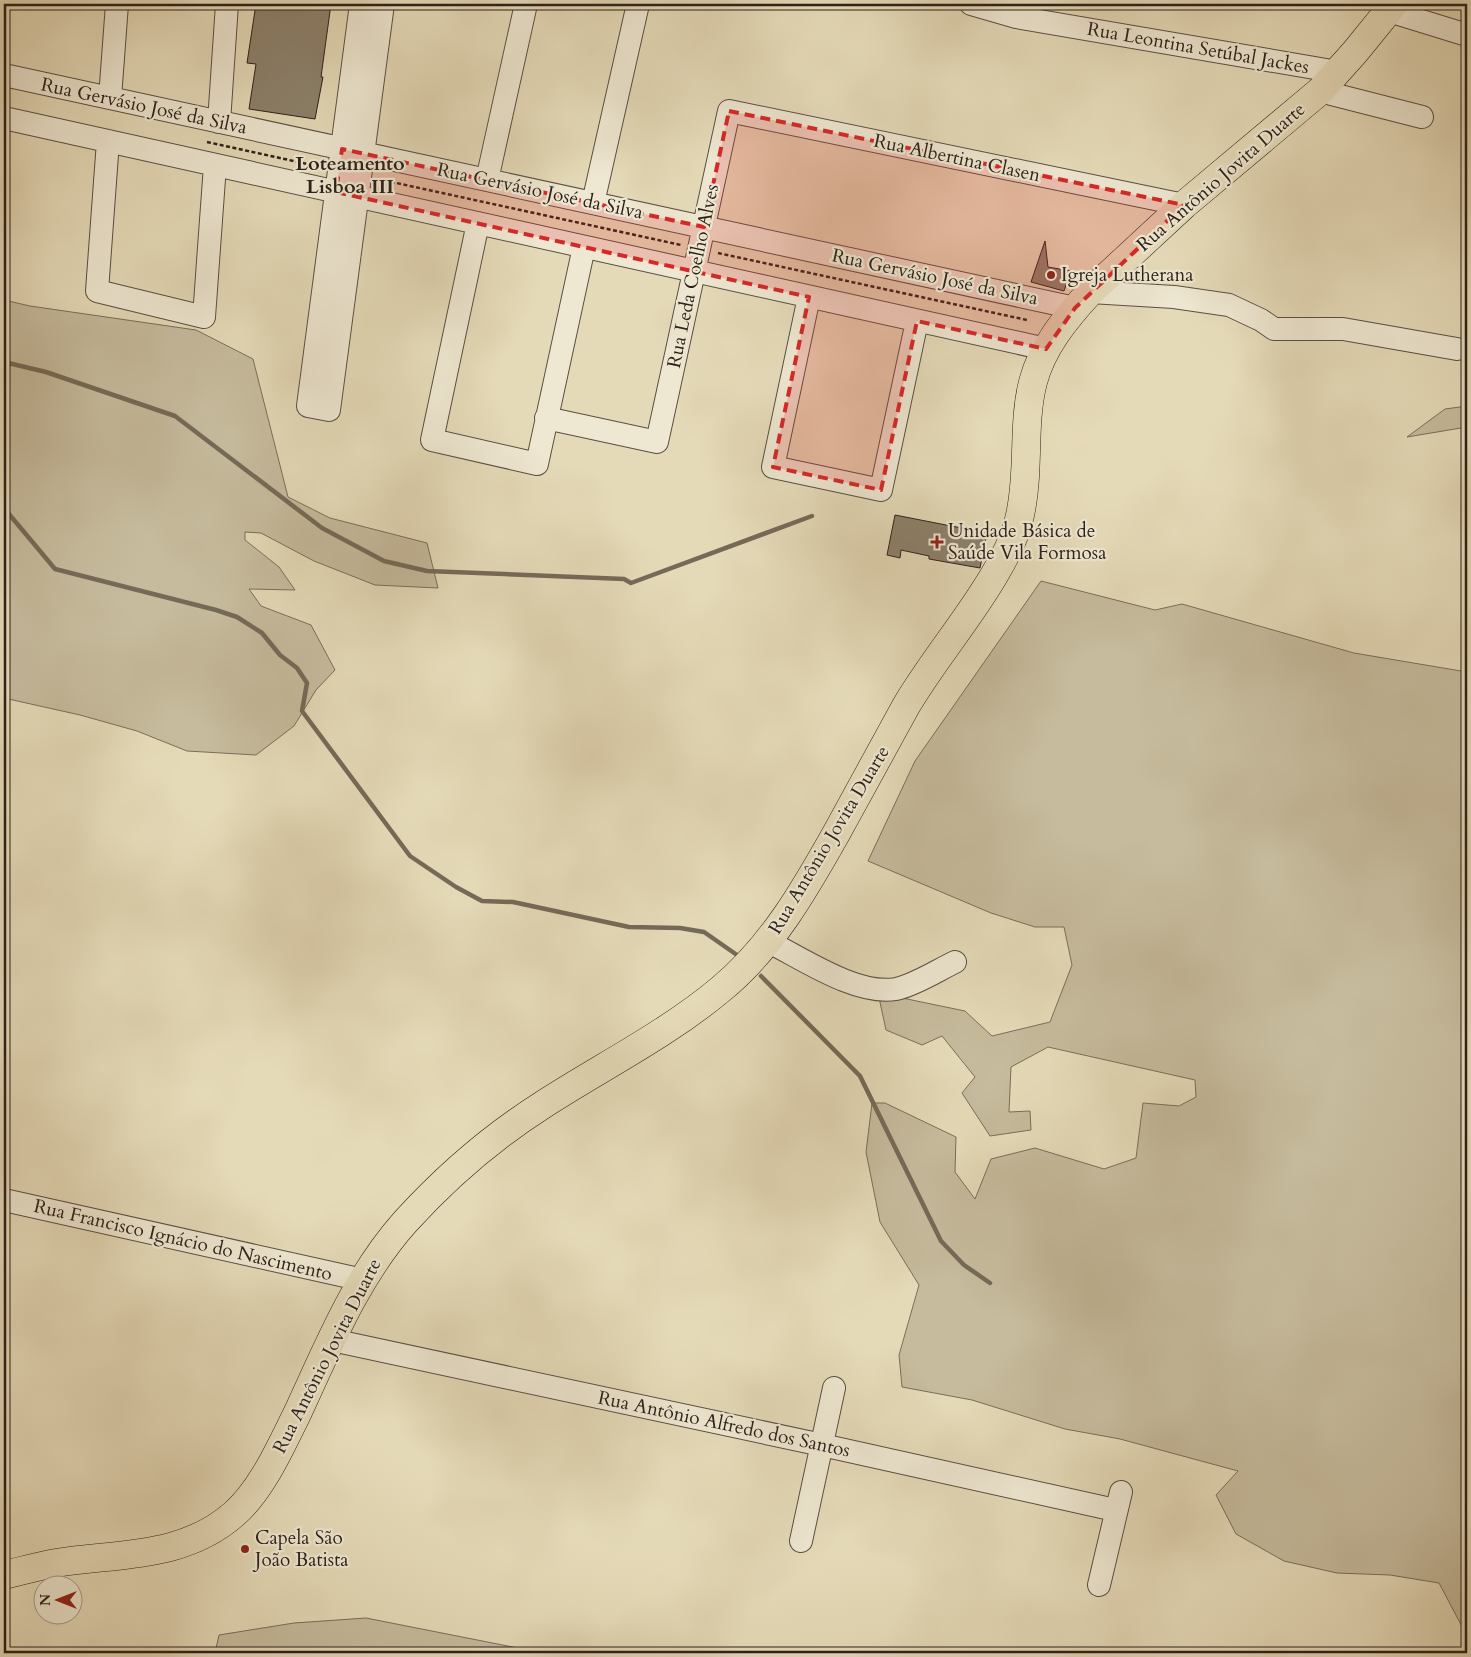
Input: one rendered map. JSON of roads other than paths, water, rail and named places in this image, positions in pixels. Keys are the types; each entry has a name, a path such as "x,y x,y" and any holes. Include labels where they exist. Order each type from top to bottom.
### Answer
{"main road":[{"name":"Rua Antônio Jovita Duarte","path":"4,1575 56,1563 146,1554 177,1545 209,1531 237,1513 269,1468 284,1441 363,1280 382,1250 402,1225 483,1148 540,1107 688,1014 721,989 769,942 818,866 908,703 987,587 1009,547 1021,511 1031,392 1034,379 1054,335 1083,300 1184,205 1329,81 1392,7"}],"street":[{"path":"110,98 117,4"},
{"path":"218,122 227,4"},
{"path":"319,408 352,151 361,4"},
{"path":"352,151 383,4"},
{"path":"487,180 526,4"},
{"path":"593,203 638,4"},
{"name":"Rua Leontina Setúbal Jackes","path":"971,4 1016,17 1329,81 1422,117"},
{"path":"1392,7 1467,35"},
{"name":"Rua Gervásio José da Silva","path":"4,75 704,227 1083,300 1174,297 1229,305 1261,320 1274,329 1343,329 1457,349"},
{"name":"Rua Albertina Clasen","path":"729,111 1184,205"},
{"name":"Rua Leda Coelho Alves","path":"546,418 657,442 729,111"},
{"path":"4,118 216,165 348,184 478,223 1046,350"},
{"path":"108,141 97,291 204,317 216,165"},
{"path":"478,223 432,440 537,464 584,247"},
{"path":"809,297 773,467 881,490 917,321"},
{"path":"769,942 853,985 873,989 896,989 955,962"},
{"name":"Rua Francisco Ignácio do Nascimento","path":"4,1200 363,1280"},
{"name":"Rua Antônio Alfredo dos Santos","path":"332,1340 822,1445 1118,1501 1099,1586"},
{"path":"801,1541 834,1388"}],"waterway":[{"path":"4,362 46,372 175,416 322,528 384,561 427,571 624,579 631,583 812,516"},
{"path":"4,508 55,569 216,610 237,617 262,633 280,655 297,668 307,683 302,711 410,856 456,887 482,901 513,902 629,927 680,928 704,932 737,955"},
{"path":"761,976 860,1076 941,1241 964,1265 990,1283"}],"place":[{"name":"Igreja Lutherana","path":"1051,275"},
{"name":"Unidade Básica de Saúde Vila Formosa","path":"937,542"},
{"name":"Capela São João Batista","path":"245,1549"}],"district":[{"name":"Loteamento Lisboa III","path":"350,174"}]}
